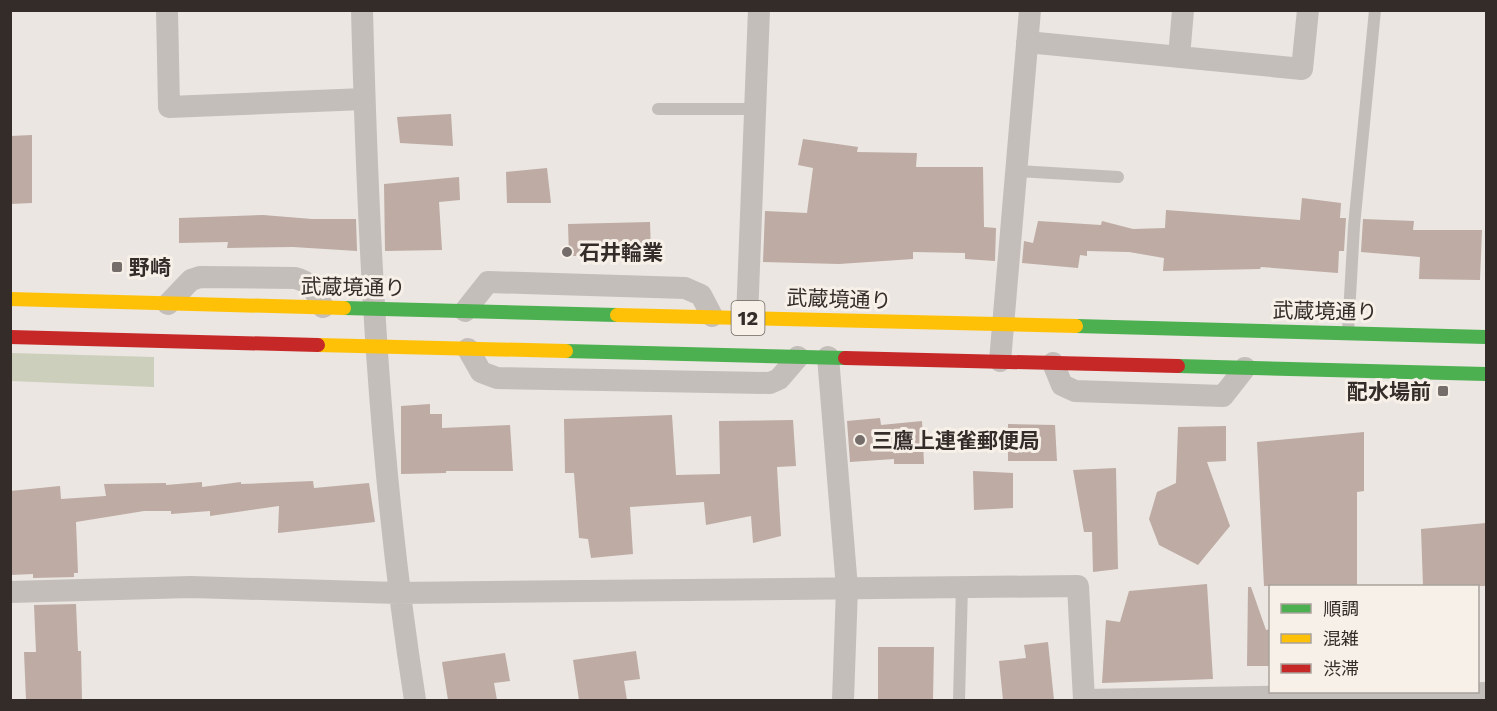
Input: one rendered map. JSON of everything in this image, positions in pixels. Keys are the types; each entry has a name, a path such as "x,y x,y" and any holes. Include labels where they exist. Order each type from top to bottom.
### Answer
{"main road":[{"path":"10,299 168,304"},
{"name":"武蔵境通り","path":"323,308 465,311"},
{"name":"武蔵境通り","path":"712,316 1486,337"},
{"path":"1390,334 1432,352"},
{"path":"10,337 468,349"},
{"path":"798,357 1053,363"},
{"path":"1245,368 1471,373 1485,367"}],"street":[{"path":"167,10 169,107 364,99"},
{"path":"362,10 373,308 398,593 415,700"},
{"path":"747,318 759,10"},
{"path":"1000,361 1005,325 1030,10"},
{"path":"1179,57 1183,10"},
{"path":"1027,42 1302,69 1308,10"},
{"path":"168,304 191,280 200,277 295,278 313,287 323,308"},
{"path":"465,311 488,282 685,288 701,295 712,316"},
{"path":"468,349 481,372 497,378 771,383 779,379 798,357"},
{"path":"828,357 847,588 843,700"},
{"path":"1053,363 1062,385 1075,391 1223,396 1245,368"},
{"path":"10,592 191,588 398,593 1078,586 1084,700 1479,696"}],"lane":[{"path":"1348,333 1353,236 1375,10"},
{"path":"658,110 755,109"},
{"path":"1018,171 1118,177"},
{"path":"959,700 962,586"}],"green space":[{"path":"11,353 154,357 154,387 11,381"}],"building":[{"path":"451,114 453,146 400,143 397,117"},
{"path":"32,135 32,203 10,204 10,136"},
{"path":"803,139 858,147 857,152 917,153 916,167 983,167 984,227 996,228 995,261 965,259 965,253 913,252 913,259 839,264 763,262 765,211 807,213 813,168 798,165"},
{"path":"547,168 551,203 507,203 506,172"},
{"path":"459,177 460,200 439,202 442,250 385,251 384,184"},
{"path":"1302,198 1341,203 1340,218 1346,218 1344,251 1339,251 1338,273 1261,267 1260,269 1163,271 1164,258 1129,252 1087,251 1087,256 1080,255 1078,268 1022,263 1024,241 1033,243 1038,221 1101,225 1102,221 1133,229 1165,228 1166,210 1300,220"},
{"path":"263,215 312,219 356,219 357,251 293,247 227,248 228,242 179,243 179,218"},
{"path":"1363,219 1414,221 1413,230 1482,230 1480,280 1419,279 1420,257 1361,252"},
{"path":"650,222 651,255 569,256 568,224"},
{"path":"430,404 430,414 442,414 442,428 510,425 513,471 401,474 401,406"},
{"path":"672,415 676,475 720,474 719,421 793,420 796,466 777,467 781,536 753,543 751,516 706,525 704,502 630,507 633,554 591,558 588,539 579,538 574,473 565,473 564,419"},
{"path":"880,418 881,425 922,421 924,464 894,464 894,459 850,462 847,421"},
{"path":"1008,424 1055,425 1057,461 1008,461"},
{"path":"1226,426 1226,461 1207,462 1230,526 1198,565 1159,545 1149,519 1157,492 1176,483 1178,427"},
{"path":"1364,432 1364,491 1357,492 1357,585 1264,586 1257,442"},
{"path":"1116,468 1118,569 1093,572 1092,532 1084,532 1073,470"},
{"path":"973,471 1013,473 1013,508 974,510"},
{"path":"313,481 314,488 369,483 375,522 278,533 279,506 210,516 210,511 171,514 171,511 144,511 76,522 78,573 74,573 74,577 33,578 33,574 10,575 10,491 60,486 61,499 106,496 104,484 166,483 166,485 202,482 202,487 241,482 241,484"},
{"path":"1486,523 1486,586 1423,585 1421,529"},
{"path":"1207,584 1213,679 1102,683 1106,620 1120,622 1129,591"},
{"path":"1248,587 1251,587 1266,630 1269,629 1269,666 1247,666"},
{"path":"76,604 78,651 81,651 82,700 26,700 24,652 36,652 34,605"},
{"path":"1048,642 1054,700 1003,700 999,661 1026,658 1024,645"},
{"path":"878,647 934,647 933,700 878,700"},
{"path":"636,651 640,679 624,681 627,700 579,700 573,660"},
{"path":"505,653 510,681 494,683 497,700 448,700 442,662"}],"traffic: fast":[{"path":"344,308 617,315"},
{"path":"1076,326 1486,337"},
{"path":"566,351 845,358"},
{"path":"1178,366 1486,374"}],"traffic: slow":[{"path":"10,299 344,308"},
{"path":"617,315 1076,326"},
{"path":"318,345 566,351"}],"traffic: jam":[{"path":"10,337 318,345"},
{"path":"845,358 1178,366"}],"place":[{"name":"石井輪業","path":"567,252"},
{"name":"野崎","path":"117,267"},
{"name":"配水場前","path":"1443,391"},
{"name":"三鷹上連雀郵便局","path":"860,440"}]}
